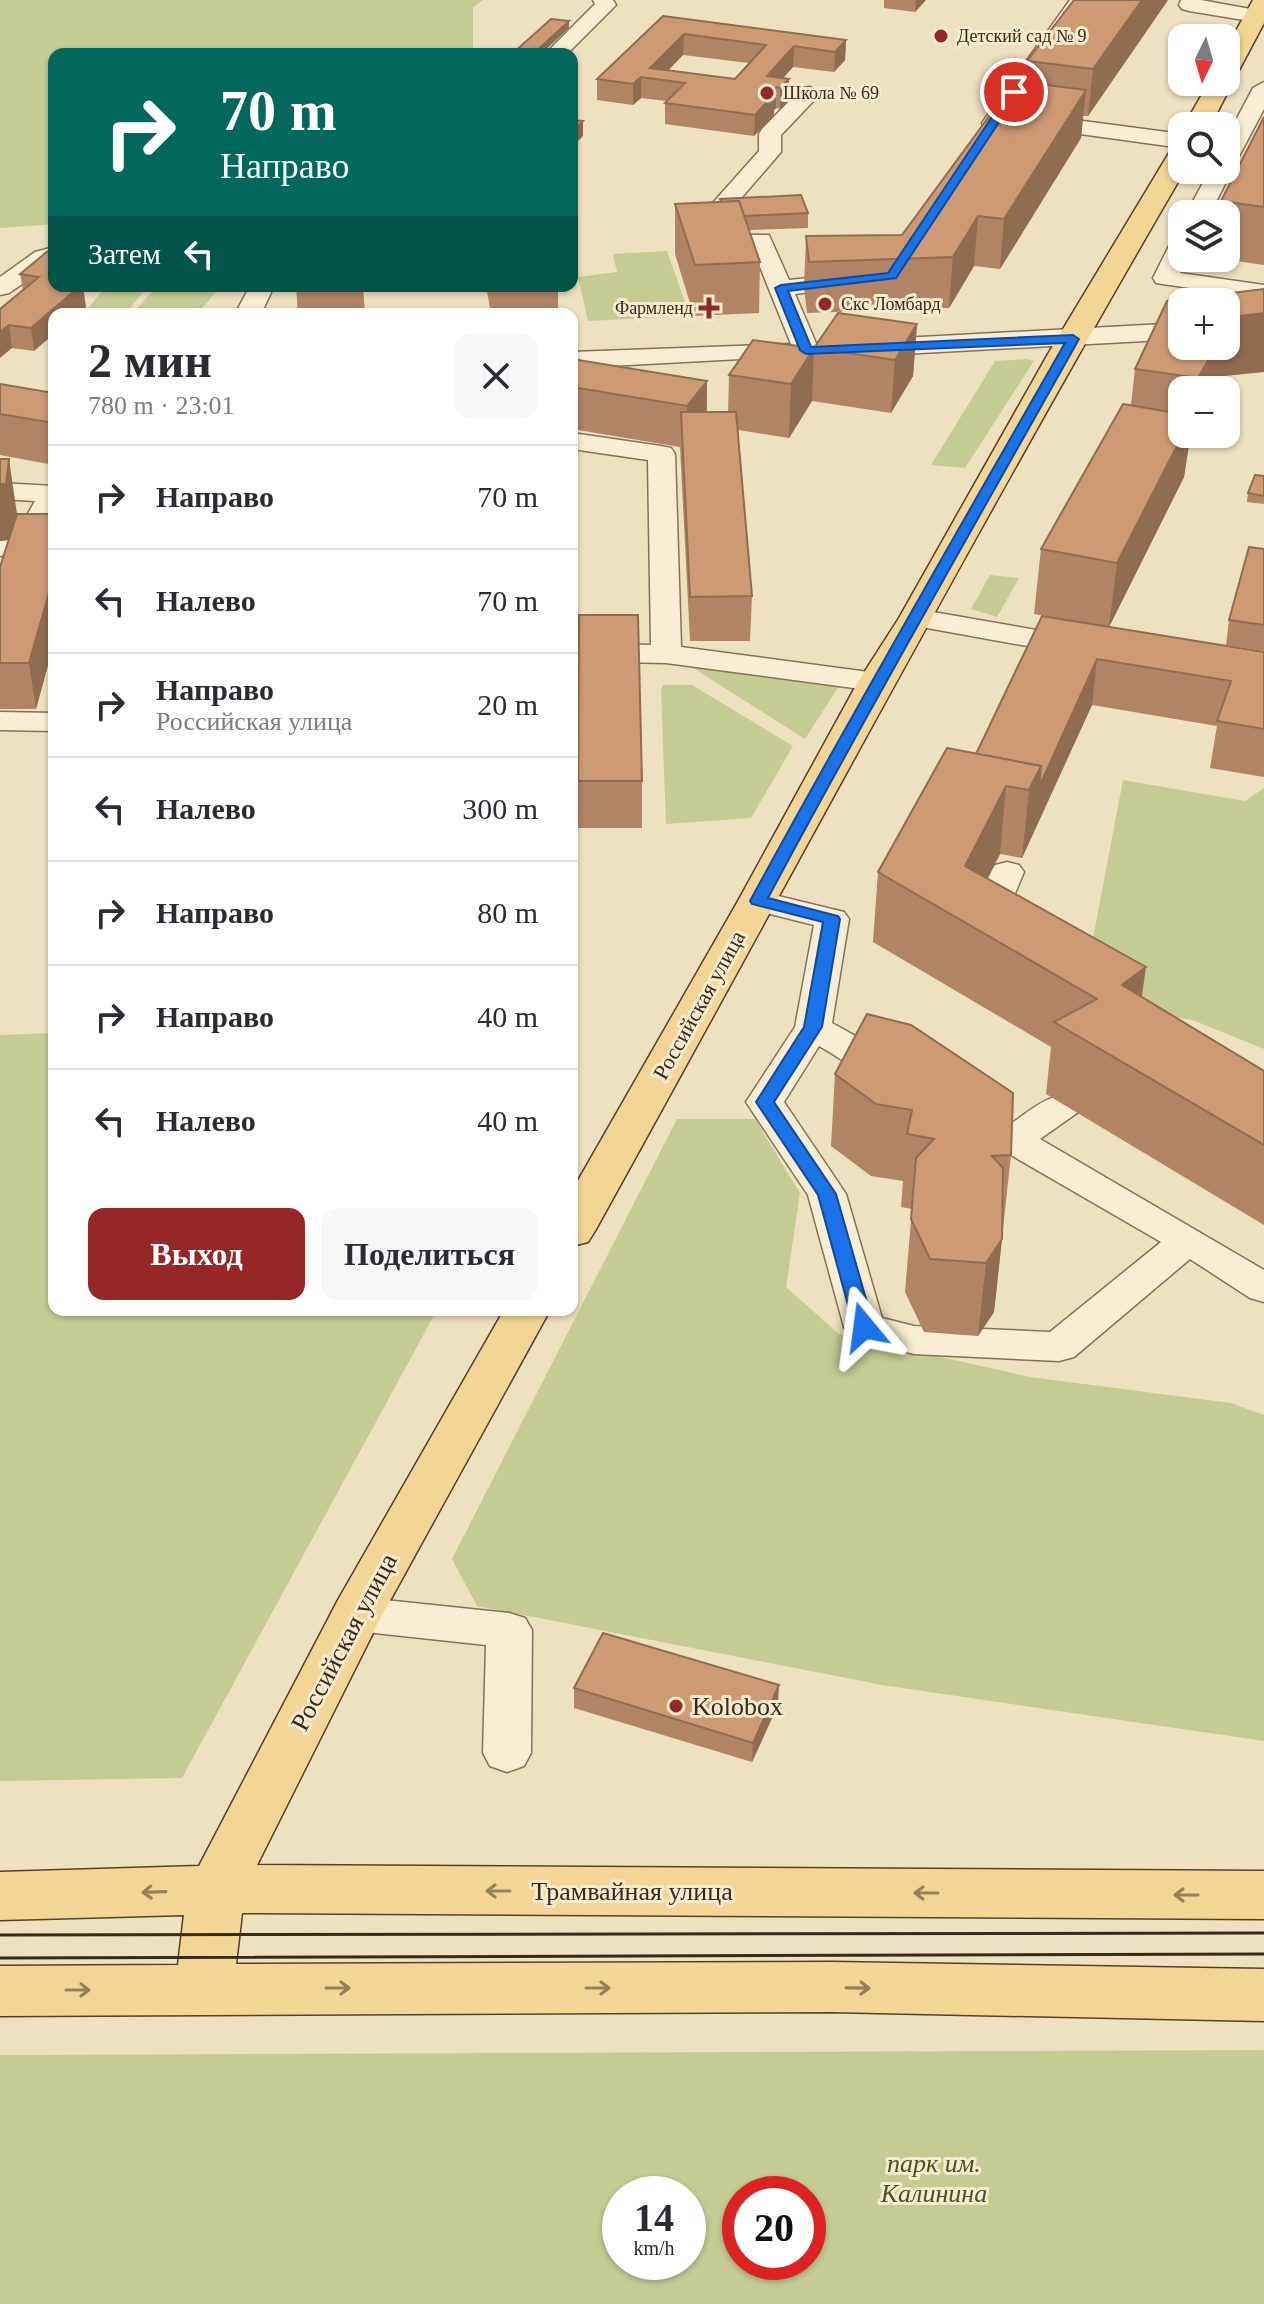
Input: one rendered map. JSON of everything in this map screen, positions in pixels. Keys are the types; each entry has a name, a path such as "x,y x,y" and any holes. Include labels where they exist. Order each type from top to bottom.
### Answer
{"main road":[{"path":"1240,49 1258,20"},
{"name":"Российская улица","path":"578,1220 758,901 876,682 916,618 1168,177"},
{"name":"Российская улица","path":"204,1990 216,1890 356,1614 524,1316"},
{"name":"Трамвайная улица","path":"0,1896 216,1890 1264,1895"},
{"path":"0,1991 832,1987 1264,1995"}],"street":[{"path":"561,48 606,5 603,0"},
{"path":"979,143 1080,0"},
{"path":"1191,0 1189,5 1258,20"},
{"path":"1240,144 1254,127 1264,88"},
{"path":"806,350 761,240 690,242 770,152 770,134 810,93"},
{"path":"997,117 1168,139"},
{"path":"0,261 48,256"},
{"path":"0,288 48,257"},
{"path":"1168,272 1165,278 1264,292"},
{"path":"781,288 876,277"},
{"path":"578,360 1073,339 1168,332"},
{"path":"578,442 661,454 666,654"},
{"path":"0,491 48,494"},
{"path":"0,577 3,547 24,546 48,504"},
{"path":"916,618 1115,652"},
{"path":"578,652 666,654 876,682"},
{"path":"0,721 48,722"},
{"path":"1007,872 982,931 1008,946"},
{"path":"758,901 832,919 813,1027 765,1102 827,1194 864,1327 914,1340 1059,1347 1188,1240"},
{"path":"813,1027 1188,1240 1264,1288"},
{"path":"1013,1140 1064,1105"},
{"path":"356,1614 509,1630 507,1753"}],"green space":[{"path":"0,0 483,0 473,7 473,48 48,48 48,224 0,228"},
{"path":"667,251 690,316 588,321 578,277 617,272 613,254"},
{"path":"101,292 143,292 130,308 89,308"},
{"path":"152,292 216,292 202,308 138,308"},
{"path":"995,361 1034,361 965,468 931,465"},
{"path":"990,575 1019,578 997,617 971,609"},
{"path":"693,668 841,683 805,739"},
{"path":"663,685 692,685 793,746 751,818 666,824"},
{"path":"1123,780 1245,801 1264,788 1264,1049 1195,1021 1082,996"},
{"path":"48,1033 48,1316 434,1316 182,1778 0,1781 0,1035"},
{"path":"677,1119 755,1119 800,1193 786,1287 839,1334 1030,1377 1231,1403 1264,1415 1264,1741 882,1685 477,1606 452,1559"},
{"name":"парк им. Калинина","path":"1264,2050 1264,2304 0,2304 0,2055"}],"building":[{"path":"1074,0 1142,0 1093,69 1027,61"},
{"path":"663,16 846,40 835,52 794,46 767,76 789,79 780,88 776,87 771,93 774,94 755,115 665,103 685,83 641,77 633,84 597,79","holes":["684,34 766,45 735,79 650,68"]},
{"path":"551,19 569,21 540,48 519,48"},
{"path":"1015,81 1086,90 1004,219 978,216 953,257 809,262 806,236 902,235"},
{"path":"1264,117 1264,207 1240,204 1240,200 1222,200 1230,184 1240,184 1240,164"},
{"path":"801,195 808,213 744,216 739,201 721,202 720,199"},
{"path":"739,201 760,262 695,265 675,204"},
{"path":"48,251 48,292 73,292 54,308 48,308 48,313 31,328 9,325 0,332 0,309 39,277 20,274"},
{"path":"1264,289 1264,313 1240,316 1240,292"},
{"path":"1167,301 1168,360 1208,360 1199,376 1135,369"},
{"path":"838,313 917,324 895,360 814,348"},
{"path":"753,340 814,348 791,384 729,375"},
{"path":"578,360 707,381 687,406 578,388"},
{"path":"0,384 48,392 48,422 0,414"},
{"path":"1123,404 1168,412 1168,448 1176,448 1117,563 1041,549"},
{"path":"681,412 736,412 752,596 690,597"},
{"path":"0,459 9,459 6,484 0,484"},
{"path":"1255,475 1264,476 1264,496 1248,493"},
{"path":"17,514 48,514 48,596 29,663 0,663 0,567"},
{"path":"1249,547 1264,549 1264,625 1229,620"},
{"path":"579,615 638,615 642,781 578,781"},
{"path":"1042,616 1264,652 1264,729 1217,721 1231,681 1097,659 1039,787 1041,766 976,754"},
{"path":"947,748 1041,766 1029,790 1006,786 965,866 1146,967 1122,985 1264,1071 1264,1145 1054,1022 1097,999 878,872"},
{"path":"867,1014 911,1025 1013,1093 1011,1155 992,1156 1003,1168 1002,1239 986,1263 930,1259 911,1219 916,1158 934,1139 907,1134 912,1110 876,1104 835,1074"},
{"name":"Kolobox","path":"603,1633 779,1685 753,1743 574,1688"}],"tram line":[{"path":"0,1935 1264,1933"},
{"path":"0,1958 1264,1954"}],"place":[{"name":"Детский сад № 9","path":"941,36"},
{"name":"Школа № 69","path":"767,93"},
{"name":"Скс Ломбард","path":"825,304"},
{"name":"Фармленд","path":"709,308"},
{"name":"Kolobox","path":"676,1706"}],"route":[{"path":"864,1327 827,1194 765,1102 813,1027 832,919 758,901 876,682 916,618 1073,339 806,350 781,288 892,276 1014,92"}]}
